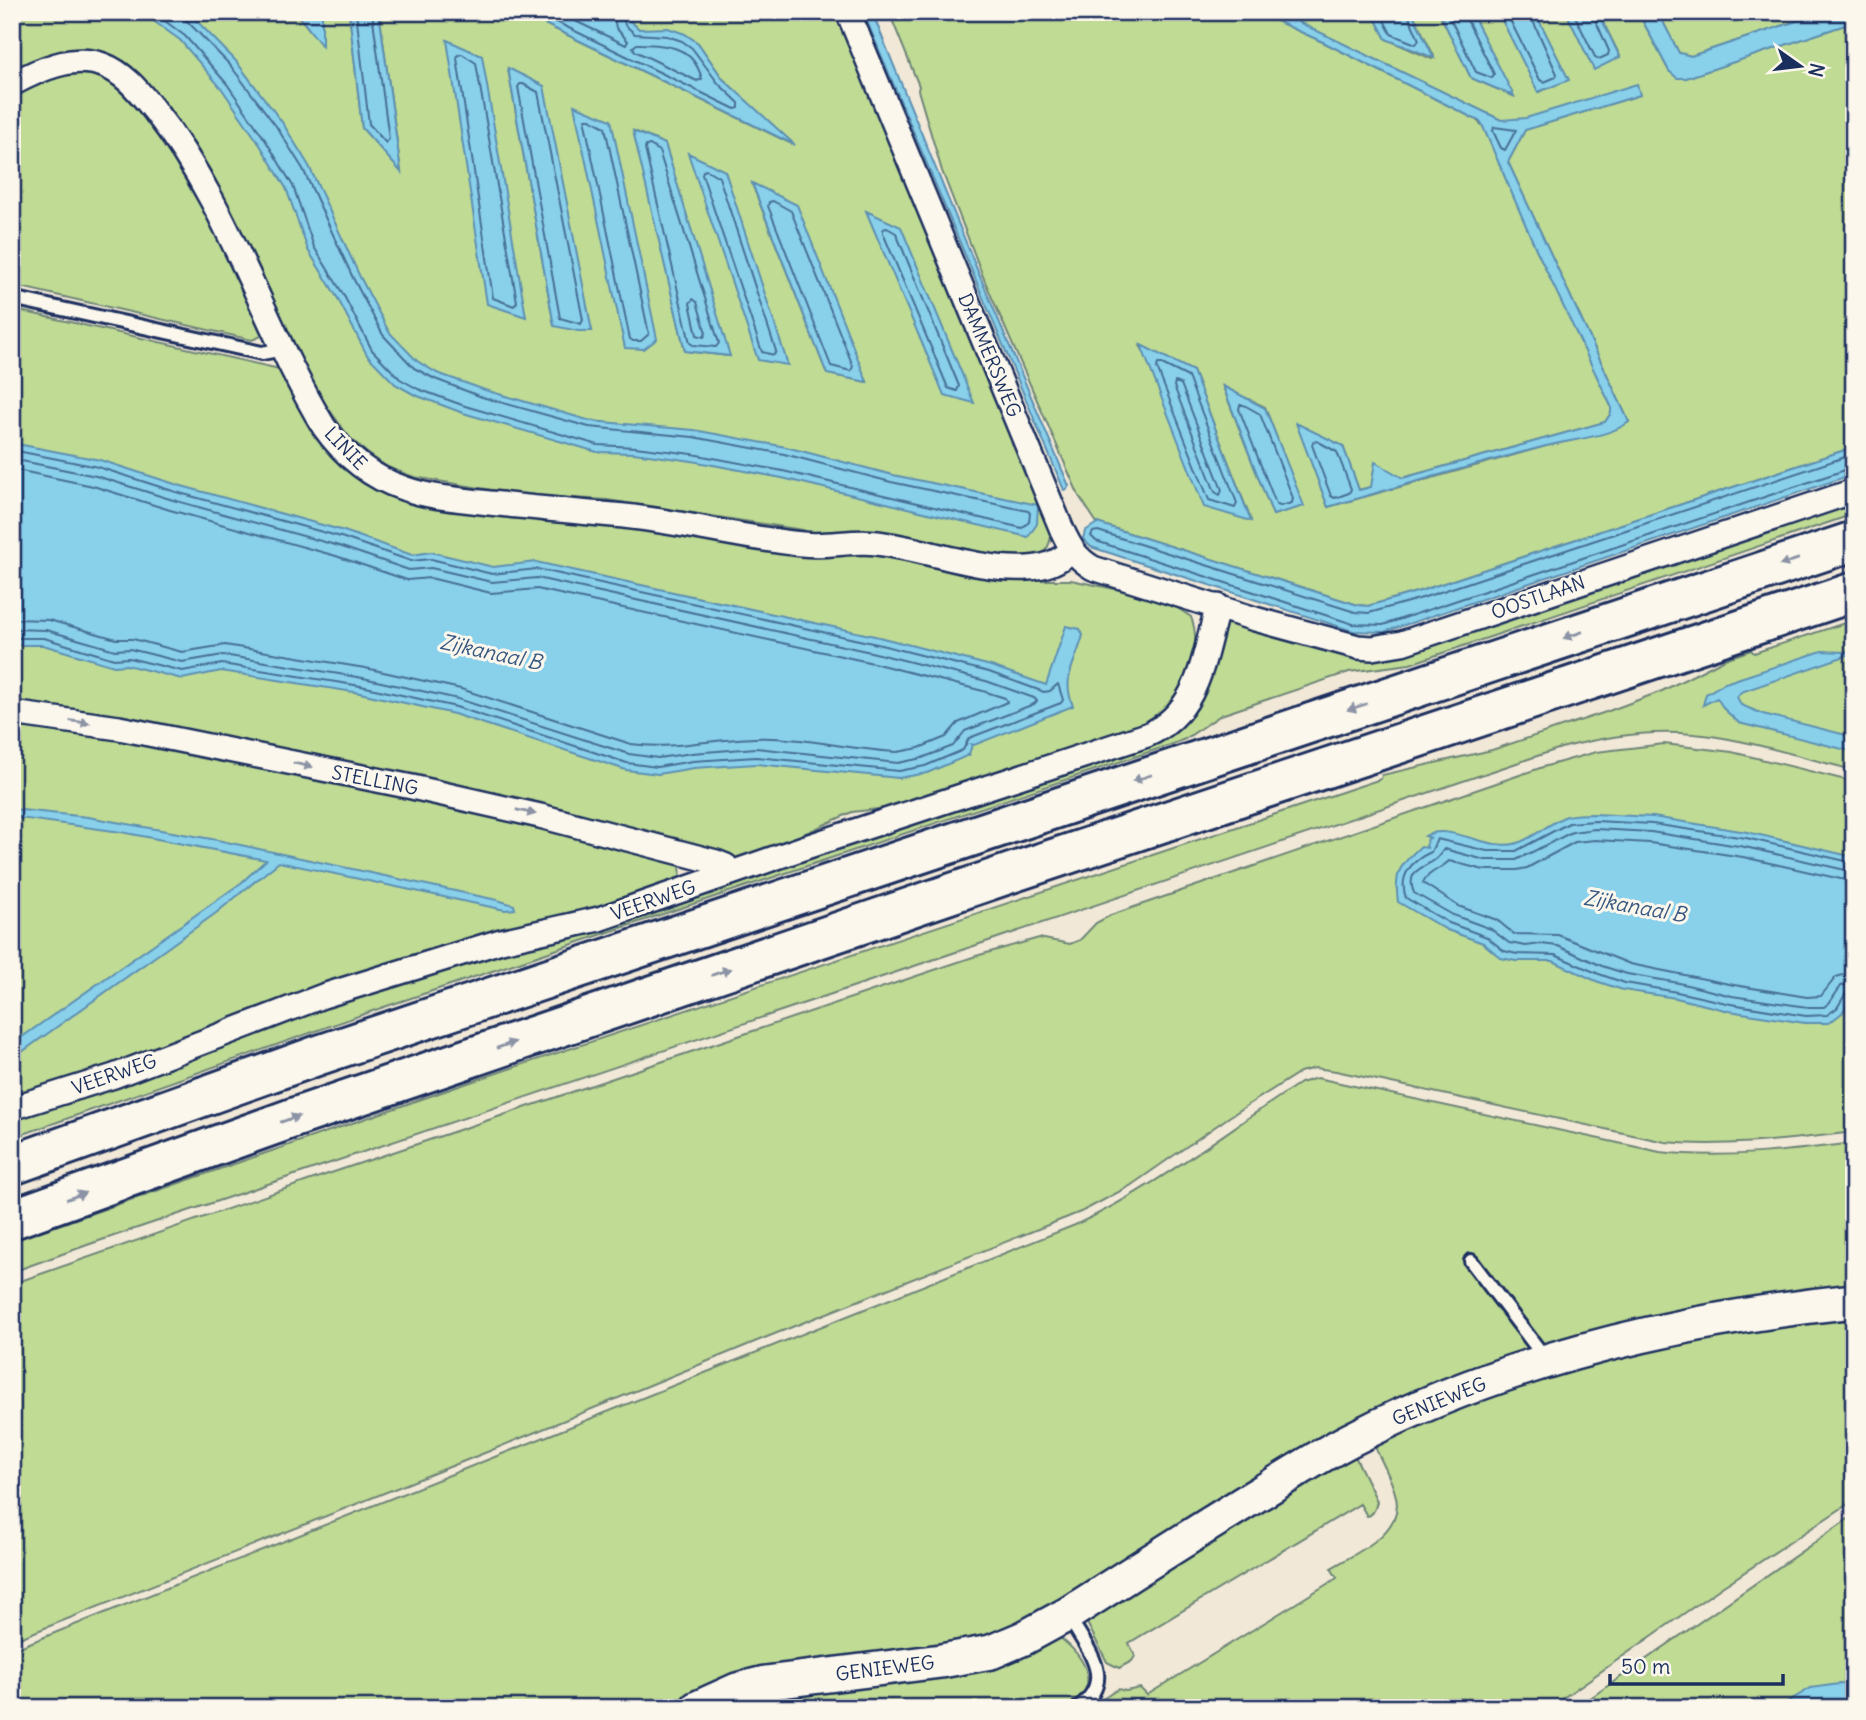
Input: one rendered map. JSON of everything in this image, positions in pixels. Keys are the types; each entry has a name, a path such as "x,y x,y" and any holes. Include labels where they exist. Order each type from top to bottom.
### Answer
{"highway":[{"path":"12,1165 332,1050 1854,541"},
{"path":"12,1219 345,1100 1011,873 1854,592"}],"street":[{"name":"DAMMERSWEG","path":"848,12 1071,551"},
{"name":"LINIE","path":"12,84 54,66 85,62 104,65 133,85 173,135 195,169 318,416 333,439 370,474 404,489 440,497 617,515 802,544 881,544 1009,568 1042,567 1059,561 1071,551"},
{"name":"OOSTLAAN","path":"1218,606 1358,647 1386,646 1854,491"},
{"path":"1071,551 1093,568 1218,606"},
{"name":"VEERWEG","path":"12,1108 114,1076 323,996 501,941 599,919 1160,729 1176,717 1190,695 1218,606"},
{"name":"STELLING","path":"12,713 194,742 471,800 716,862 726,866 730,873"},
{"name":"GENIEWEG","path":"697,1708 737,1690 765,1682 941,1661 991,1652 1042,1630 1203,1528 1358,1436 1434,1401 1547,1361 1713,1319 1854,1301"}],"lane":[{"path":"12,298 262,353 284,349"},
{"path":"1471,1261 1547,1361"},
{"path":"1068,1614 1098,1673 1096,1691 1078,1708"}],"green space":[{"path":"12,12 256,12 263,19 263,12 295,12 322,45 322,12 349,12 362,128 401,171 379,12 520,12 792,144 723,79 698,43 668,29 639,29 630,21 628,12 839,12 1051,532 1048,547 1038,557 1028,560 821,539 803,530 607,500 523,495 414,477 387,467 350,438 320,397 127,70 12,77","holes":["508,69 592,331 554,325","634,131 665,144 729,356 685,351","752,184 867,381 827,374"]},
{"path":"889,12 1257,12 1325,43 1475,119 1483,126 1611,406 1611,413 1605,422 1359,490 1343,446 1297,424 1328,507 1591,436 1629,422 1508,162 1525,130 1640,95 1514,121 1501,120 1277,12 1372,12 1386,39 1432,59 1434,56 1412,12 1439,12 1471,78 1513,96 1471,12 1498,12 1539,92 1568,79 1535,12 1566,12 1594,69 1620,56 1598,12 1638,12 1669,71 1686,78 1854,22 1854,447 1368,606 1097,523 1079,496 986,284 942,171 919,86","holes":["1141,347 1193,371 1251,520","1223,387 1265,407 1303,506 1273,515"]},
{"path":"1658,12 1824,12 1691,56 1679,53"},
{"path":"72,69 112,76 184,162 264,335 252,340 12,285 12,92"},
{"path":"12,309 284,370 368,481 856,548 1022,580 1071,580 1144,595 1173,605 1191,617 1195,643 1189,670 1165,719 895,807 852,812 782,844 736,861 12,709"},
{"path":"1854,497 1854,514 1410,664 1349,672 1221,715 1173,744 381,1008 12,1138 12,1117 319,1006 454,965 588,929 1169,734 1184,723 1197,706 1224,624 1229,621 1353,652"},
{"path":"1854,620 1854,770 1745,742 1679,733 1619,736 1561,748 12,1272 12,1241 485,1077 1381,779 1382,775 1492,750 1606,712 1662,691 1725,659 1751,650 1754,653"},
{"path":"12,718 419,794 680,863 681,881 38,1091 12,1094"},
{"path":"1664,744 1732,752 1854,782 1854,1132 1736,1143 1665,1142 1336,1071 1315,1068 1300,1072 1229,1117 1130,1186 1083,1211 12,1641 12,1284 328,1174 976,956 1039,938 1070,944 1080,940 1096,923 1111,915 1543,767 1596,752"},
{"path":"1317,1078 1660,1152 1733,1154 1854,1143 1854,1288 1588,1335 1011,1633 696,1697 678,1708 12,1708 12,1650 1075,1225 1134,1194 1300,1083"},
{"path":"1854,1314 1854,1500 1722,1587 1552,1708 1089,1708 1118,1689 1126,1691 1140,1688 1147,1695 1337,1578 1331,1568 1376,1540 1393,1521 1397,1510 1394,1490 1373,1442 1508,1386 1685,1338"},
{"path":"1353,1452 1377,1501 1371,1514 1367,1516 1360,1504 1129,1643 1135,1656 1132,1661 1119,1668 1107,1662 1085,1619"},
{"path":"1854,1515 1854,1708 1576,1708"},
{"path":"1059,1637 1076,1653 1086,1671 1085,1690 1069,1708 721,1708"}],"water":[{"path":"141,12 188,12 235,60 282,122 309,166 359,275 389,332 417,361 437,373 591,421 694,430 786,447 893,475 1038,505 1037,524 1028,537 782,478 692,461 634,453 597,452 463,413 415,395 395,384 367,355 337,297 308,250 286,188 222,89 180,40"},
{"path":"296,12 322,12 322,46"},
{"path":"349,12 379,12 401,172 362,128"},
{"path":"520,12 628,12 630,21 639,29 668,28 685,34 698,43 723,79 795,145"},
{"path":"863,12 872,12 1069,486 1067,489 1064,490"},
{"path":"1257,12 1278,12 1501,120 1526,118 1637,84 1640,95 1525,130 1508,162 1629,422 1600,435 1519,453 1328,507 1296,423 1343,446 1359,490 1371,487 1375,462 1403,478 1605,422 1611,413 1611,406 1536,249 1481,122 1325,43"},
{"path":"1372,12 1412,12 1434,58 1386,39"},
{"path":"1439,12 1471,12 1514,96 1471,78"},
{"path":"1498,12 1535,12 1569,80 1538,92"},
{"path":"1566,12 1598,12 1620,57 1594,70"},
{"path":"1638,12 1658,12 1679,53 1691,56 1824,12 1854,12 1854,22 1686,78 1677,78 1669,71"},
{"path":"447,40 482,56 526,317 487,304"},
{"path":"508,68 544,86 592,331 554,326"},
{"path":"574,105 611,120 657,339 644,349 625,348"},
{"path":"633,131 665,144 730,356 685,351"},
{"path":"688,153 725,171 788,365 758,360"},
{"path":"752,183 797,205 867,382 827,374"},
{"path":"866,211 901,227 974,403 944,395"},
{"path":"1141,345 1193,371 1251,521 1204,507"},
{"path":"1223,386 1265,408 1304,506 1273,515"},
{"name":"Zijkanaal B","path":"12,443 100,460 178,485 344,531 412,555 431,552 493,567 536,562 879,637 991,666 1046,685 1066,626 1080,629 1083,635 1069,678 1073,706 974,745 970,744 969,755 927,773 899,778 756,764 694,768 658,774 626,770 454,714 360,693 221,671 182,679 127,665 114,666 43,645 12,645"},
{"path":"1854,447 1854,474 1384,632 1353,631 1091,547 1083,539 1085,531 1097,523 1368,606"},
{"path":"1854,649 1854,653 1741,692 1737,697 1741,705 1763,714 1854,737 1854,752 1739,723 1717,698 1703,705 1706,694 1725,683 1822,651 1845,652"},
{"path":"12,809 88,817 217,840 497,900 514,905 515,909 505,910 279,862 216,913 12,1059 12,1044 241,883 266,860 121,832 12,817"},
{"name":"Zijkanaal B","path":"1594,814 1653,817 1747,832 1854,857 1854,993 1842,1013 1829,1023 1805,1023 1623,990 1553,961 1516,961 1501,958 1483,943 1447,930 1398,902 1397,884 1400,871 1420,847 1428,848 1428,838 1431,838 1425,836 1445,832 1491,843 1514,844 1528,839 1567,816"},
{"path":"1854,1685 1854,1708 1777,1708 1811,1688"}]}
